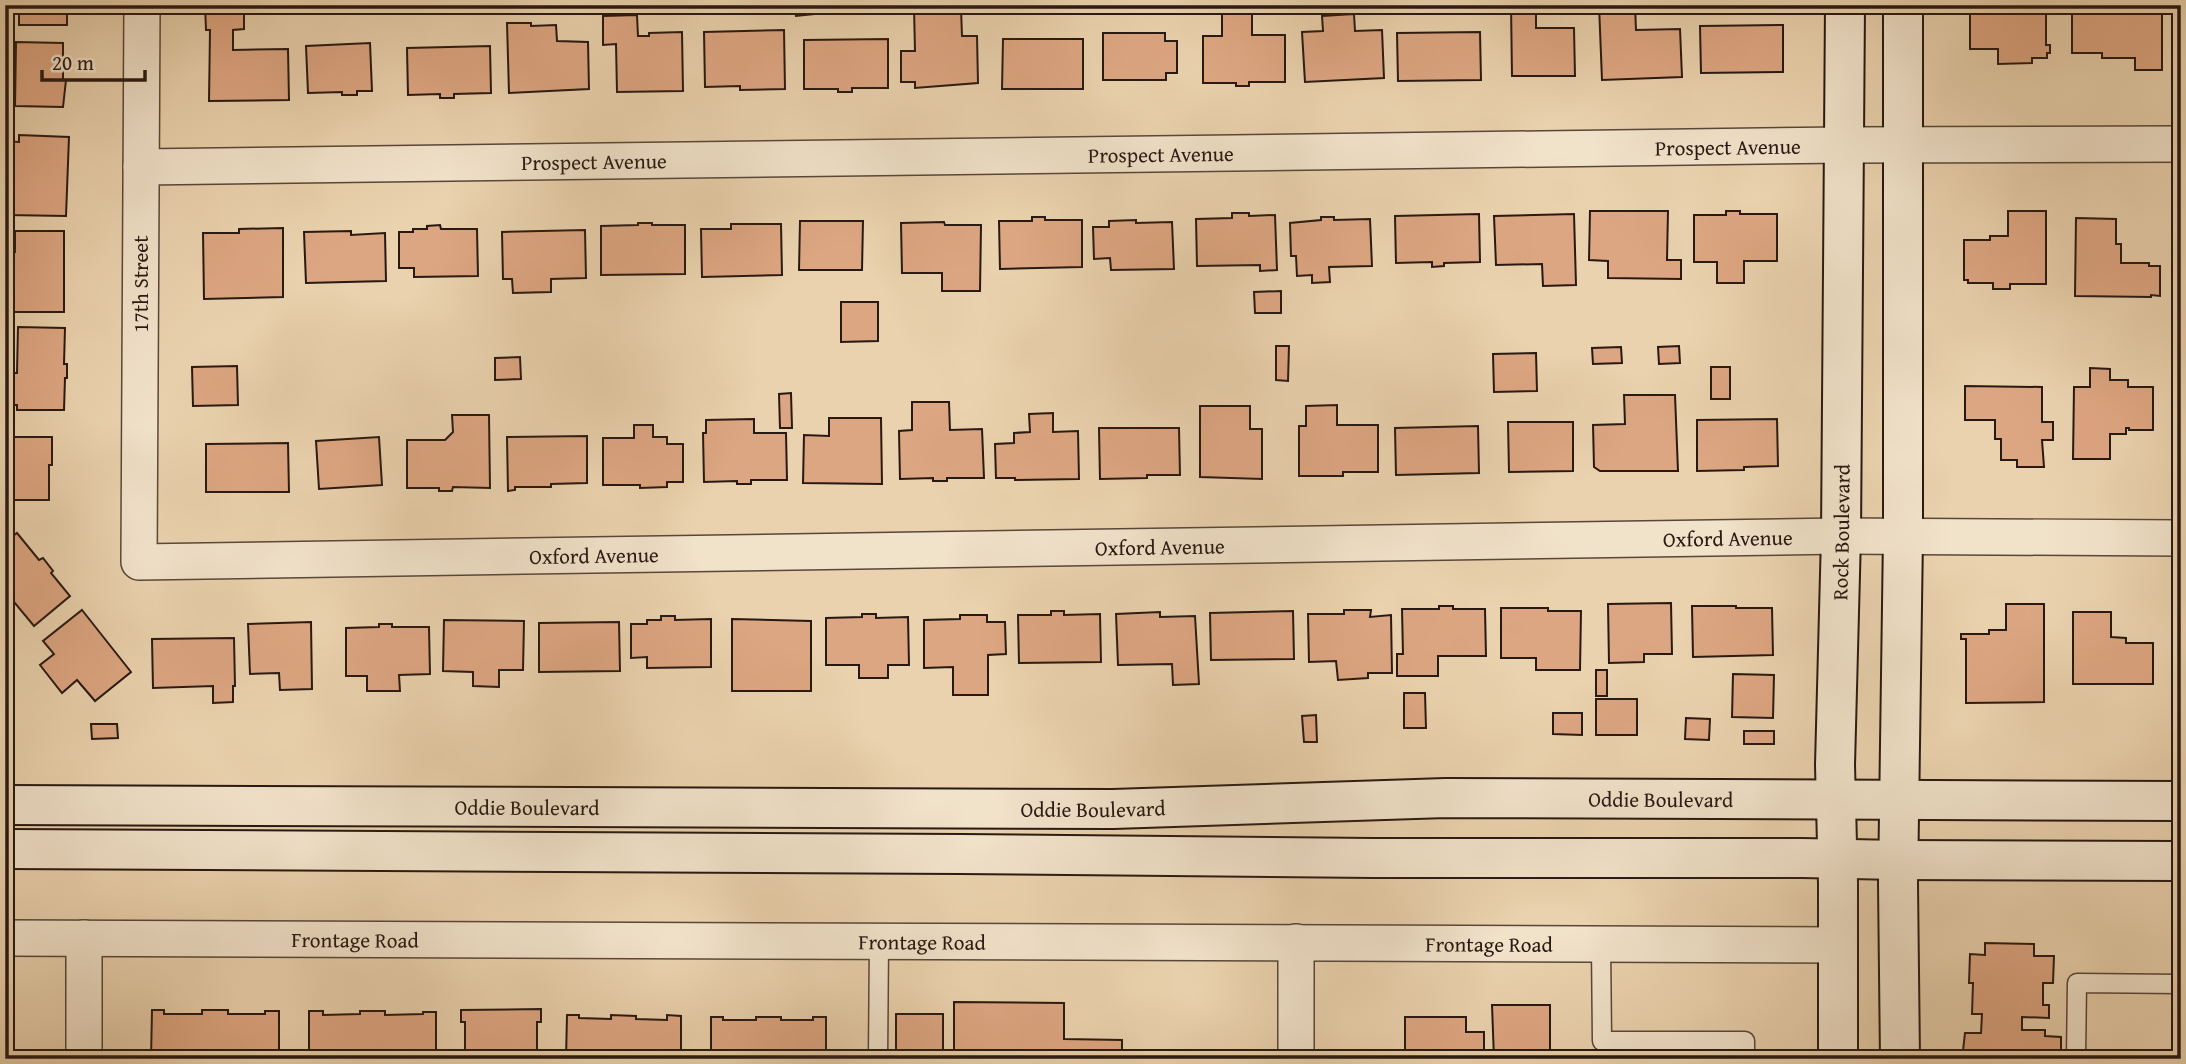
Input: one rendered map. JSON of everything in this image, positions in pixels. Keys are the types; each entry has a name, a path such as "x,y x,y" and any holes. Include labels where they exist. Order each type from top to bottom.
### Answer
{"main road":[{"name":"Rock Boulevard","path":"1838,1059 1836,800 1845,5"},
{"path":"1900,1059 1898,860 1903,536 1903,5"},
{"name":"Oddie Boulevard","path":"5,804 1113,809 1460,798 2181,801"},
{"path":"5,849 2181,861"}],"street":[{"name":"17th Street","path":"139,562 142,5"},
{"name":"Prospect Avenue","path":"141,167 1844,145 2181,144"},
{"name":"Oxford Avenue","path":"139,562 1840,536 2181,538"},
{"name":"Frontage Road","path":"5,938 1839,945"},
{"path":"84,938 84,1059"},
{"path":"1296,942 1296,1059"}],"lane":[{"path":"877,1059 879,941"},
{"path":"1601,944 1602,1041 1745,1041 1745,1059"},
{"path":"2076,1059 2077,983 2181,984"}],"building":[{"path":"19,5 67,5 67,25 19,25"},
{"path":"205,5 244,5 244,29 233,30 233,50 288,49 289,100 209,101 210,30 206,30"},
{"path":"795,5 814,5 814,14 796,16"},
{"path":"1511,5 1536,5 1536,28 1574,28 1575,76 1512,76"},
{"path":"1599,5 1635,5 1636,30 1680,29 1682,77 1602,80"},
{"path":"2003,5 2046,5 2046,45 2050,45 2047,58 2032,58 2032,63 1998,64 1998,49 1970,49 1970,13 2003,12"},
{"path":"2072,5 2123,5 2123,11 2162,11 2162,70 2135,70 2135,58 2102,58 2102,53 2072,53"},
{"path":"1222,6 1252,6 1252,35 1285,35 1285,82 1249,82 1249,86 1236,86 1236,83 1203,83 1203,36 1222,36"},
{"path":"914,7 961,8 962,36 977,36 978,83 915,88 915,82 901,82 901,51 915,51"},
{"path":"1354,14 1355,31 1382,30 1384,78 1305,82 1302,32 1323,31 1322,16"},
{"path":"637,15 638,36 682,32 683,91 617,92 616,44 603,45 603,16"},
{"path":"507,23 556,25 557,41 588,42 589,89 509,93"},
{"path":"1783,25 1783,72 1701,73 1700,26"},
{"path":"784,30 785,89 740,90 740,86 705,87 704,32"},
{"path":"1480,32 1481,80 1398,81 1397,33"},
{"path":"1103,33 1165,33 1165,41 1177,41 1177,73 1166,73 1166,80 1103,80"},
{"path":"888,39 888,88 852,88 852,92 838,92 838,89 804,89 804,40"},
{"path":"1003,39 1083,39 1083,89 1002,89"},
{"path":"16,42 63,43 63,80 66,80 63,107 15,106"},
{"path":"370,43 372,91 357,91 357,95 342,95 342,92 308,93 306,46"},
{"path":"490,46 491,93 454,94 454,98 440,98 440,94 408,95 407,48"},
{"path":"19,135 69,137 66,216 6,215 5,141 19,142"},
{"path":"1590,211 1668,211 1667,260 1681,260 1681,279 1608,278 1608,261 1589,260"},
{"path":"1726,211 1740,211 1740,214 1777,214 1777,261 1744,261 1744,283 1717,283 1717,262 1694,262 1694,215 1726,215"},
{"path":"2008,211 2046,211 2046,284 2010,284 2010,289 1993,289 1993,283 1968,283 1968,280 1964,280 1964,240 1990,240 1990,236 2008,236"},
{"path":"1232,213 1249,213 1249,216 1275,215 1277,270 1260,271 1260,265 1197,266 1196,219 1232,218"},
{"path":"1479,214 1480,262 1444,263 1444,266 1432,267 1432,262 1396,263 1395,216"},
{"path":"1574,214 1576,285 1543,286 1542,264 1496,265 1494,216"},
{"path":"1032,217 1045,217 1045,220 1082,220 1082,267 1000,269 999,221 1032,221"},
{"path":"1321,217 1334,217 1334,220 1370,219 1372,266 1329,267 1330,282 1312,283 1312,275 1297,276 1296,256 1291,256 1290,223 1321,220"},
{"path":"2180,217 2181,290 2179,290"},
{"path":"2076,218 2116,219 2116,244 2121,244 2121,263 2149,263 2149,266 2160,266 2160,296 2075,296"},
{"path":"1136,220 1136,223 1172,222 1174,269 1111,270 1110,258 1094,259 1093,227 1109,227 1109,221"},
{"path":"800,221 863,221 862,270 799,270"},
{"path":"944,222 945,225 981,225 980,291 942,291 942,273 902,273 901,223"},
{"path":"638,223 685,225 685,274 601,275 601,226"},
{"path":"731,224 781,224 782,275 702,277 701,229 731,229"},
{"path":"440,225 441,229 477,229 478,276 414,277 414,268 399,268 399,232 413,232 413,229"},
{"path":"283,228 283,297 204,299 203,233 239,233 239,229"},
{"path":"585,230 586,278 551,279 551,292 513,293 512,279 503,279 502,232"},
{"path":"15,231 64,231 64,312 5,312 5,252 15,252"},
{"path":"351,231 351,235 385,233 386,281 306,283 304,232"},
{"path":"1281,291 1281,313 1255,313 1254,292"},
{"path":"841,302 878,302 878,341 841,342"},
{"path":"18,327 65,328 64,364 67,364 67,378 64,410 17,410 17,405 5,405 5,373 17,373"},
{"path":"1276,346 1289,346 1288,381 1276,380"},
{"path":"1679,346 1680,363 1659,364 1658,347"},
{"path":"1621,347 1622,363 1593,364 1592,348"},
{"path":"1536,353 1537,391 1494,392 1493,354"},
{"path":"520,357 521,379 495,380 495,358"},
{"path":"237,366 238,405 193,406 192,367"},
{"path":"1711,367 1730,367 1730,399 1711,399"},
{"path":"2090,368 2110,369 2110,380 2128,380 2128,387 2153,387 2153,430 2126,428 2126,434 2110,434 2110,459 2073,459 2074,387 2090,387"},
{"path":"2181,372 2181,425 2179,425"},
{"path":"1965,386 2042,387 2042,422 2053,422 2053,440 2042,440 2044,467 2017,467 2017,460 2001,460 2001,439 1995,439 1995,420 1965,420"},
{"path":"791,393 792,428 780,428 779,394"},
{"path":"1624,395 1675,395 1678,471 1600,471 1594,467 1593,425 1625,424"},
{"path":"912,402 949,402 950,430 982,429 984,478 947,478 947,481 933,481 933,478 900,479 899,431 912,430"},
{"path":"1337,405 1337,425 1378,425 1378,472 1343,472 1343,476 1299,476 1299,426 1306,426 1306,406"},
{"path":"1200,406 1250,406 1250,429 1262,429 1262,479 1200,477"},
{"path":"1053,413 1053,432 1078,431 1079,479 996,478 995,444 1014,443 1014,433 1030,432 1029,414"},
{"path":"452,415 489,415 490,488 453,487 452,491 439,491 439,488 407,488 407,440 445,440 453,432"},
{"path":"829,418 881,418 882,484 803,483 804,435 829,436"},
{"path":"754,419 754,433 786,433 787,480 751,480 751,484 737,484 737,481 704,482 703,433 706,433 706,420"},
{"path":"1777,419 1778,466 1697,471 1697,420"},
{"path":"1508,422 1573,422 1573,471 1509,472"},
{"path":"634,425 653,425 653,437 667,437 667,444 683,444 683,482 667,482 667,487 603,485 603,438 634,438"},
{"path":"1478,426 1479,473 1396,475 1395,428"},
{"path":"1099,428 1179,428 1180,475 1100,479"},
{"path":"587,436 587,483 515,487 515,490 508,491 507,437"},
{"path":"5,437 52,437 49,500 5,500"},
{"path":"379,437 382,485 319,489 316,441"},
{"path":"288,443 289,492 206,492 206,444"},
{"path":"17,533 39,560 43,558 53,571 51,573 70,596 34,626 15,603 5,610 5,542"},
{"path":"1671,603 1672,654 1644,654 1644,662 1609,663 1608,604"},
{"path":"2006,604 2044,604 2044,702 1966,703 1966,639 1961,639 1961,634 1989,634 1989,630 2006,630"},
{"path":"1439,606 1485,609 1486,656 1438,656 1438,676 1397,676 1397,654 1403,654 1402,609 1439,609"},
{"path":"1692,606 1772,608 1773,655 1693,657"},
{"path":"1501,608 1581,611 1580,670 1536,670 1536,658 1501,658"},
{"path":"82,610 131,672 95,701 77,680 62,693 40,665 54,654 43,641"},
{"path":"1344,610 1371,610 1370,617 1391,615 1392,673 1368,673 1368,678 1338,680 1336,661 1309,662 1308,614 1344,614"},
{"path":"1051,611 1064,611 1064,615 1100,614 1101,662 1019,663 1018,615 1051,615"},
{"path":"1293,611 1294,659 1211,660 1210,613"},
{"path":"1160,612 1160,617 1195,616 1199,684 1173,685 1172,664 1118,665 1116,614"},
{"path":"2073,612 2111,612 2111,637 2126,638 2126,643 2153,643 2153,684 2073,684"},
{"path":"862,614 876,614 876,618 908,617 909,665 888,665 888,678 859,678 859,665 826,665 826,618 862,617"},
{"path":"960,615 987,615 987,622 1005,622 1006,654 988,655 988,695 953,695 953,667 924,668 924,620 960,619"},
{"path":"661,616 675,616 675,620 711,619 711,667 647,668 647,657 631,658 631,624 647,624 647,620 661,620"},
{"path":"732,619 811,621 811,691 732,691"},
{"path":"444,620 524,621 523,670 499,670 499,687 473,686 473,672 443,671"},
{"path":"311,622 312,689 280,690 279,673 250,674 248,624"},
{"path":"619,622 620,671 539,672 539,623"},
{"path":"379,624 392,624 392,627 429,627 430,674 399,675 400,691 367,691 367,676 346,676 346,628 379,627"},
{"path":"234,638 233,702 213,703 213,686 153,688 152,639"},
{"path":"1596,670 1607,670 1607,696 1596,696"},
{"path":"1733,674 1774,675 1773,718 1732,717"},
{"path":"1404,693 1425,693 1426,728 1404,728"},
{"path":"1596,699 1637,699 1637,735 1596,735"},
{"path":"1553,713 1582,713 1582,735 1553,734"},
{"path":"1316,715 1317,742 1304,742 1302,716"},
{"path":"1686,718 1710,719 1709,740 1685,739"},
{"path":"91,724 117,724 118,738 92,739"},
{"path":"1744,731 1774,731 1774,744 1744,744"},
{"path":"1985,943 2034,944 2034,956 2054,956 2053,983 2043,983 2043,1005 2049,1005 2049,1018 2022,1017 2022,1030 2045,1030 2045,1036 2061,1037 2061,1055 2053,1055 2053,1059 1966,1059 1966,1051 1963,1051 1965,1033 1981,1033 1982,1014 1972,1014 1970,954 1985,955"},
{"path":"954,1002 1064,1003 1064,1039 1122,1040 1122,1059 954,1059"},
{"path":"1492,1005 1550,1005 1550,1055 1545,1055 1545,1059 1494,1059"},
{"path":"541,1009 541,1022 537,1022 537,1053 540,1053 540,1059 462,1059 462,1053 465,1053 465,1022 461,1022 461,1010"},
{"path":"152,1010 164,1010 164,1014 202,1014 202,1010 228,1010 228,1014 265,1014 265,1011 279,1011 279,1059 151,1059"},
{"path":"309,1011 323,1011 323,1015 360,1014 360,1011 385,1011 385,1015 436,1012 436,1059 309,1059"},
{"path":"896,1014 943,1014 943,1059 896,1059"},
{"path":"567,1015 611,1019 611,1015 636,1016 636,1019 667,1020 667,1015 681,1016 681,1059 566,1059"},
{"path":"711,1017 723,1017 723,1020 781,1017 781,1020 813,1020 813,1017 826,1017 826,1059 711,1059"},
{"path":"1405,1017 1466,1017 1466,1032 1484,1032 1484,1059 1405,1059"}]}
